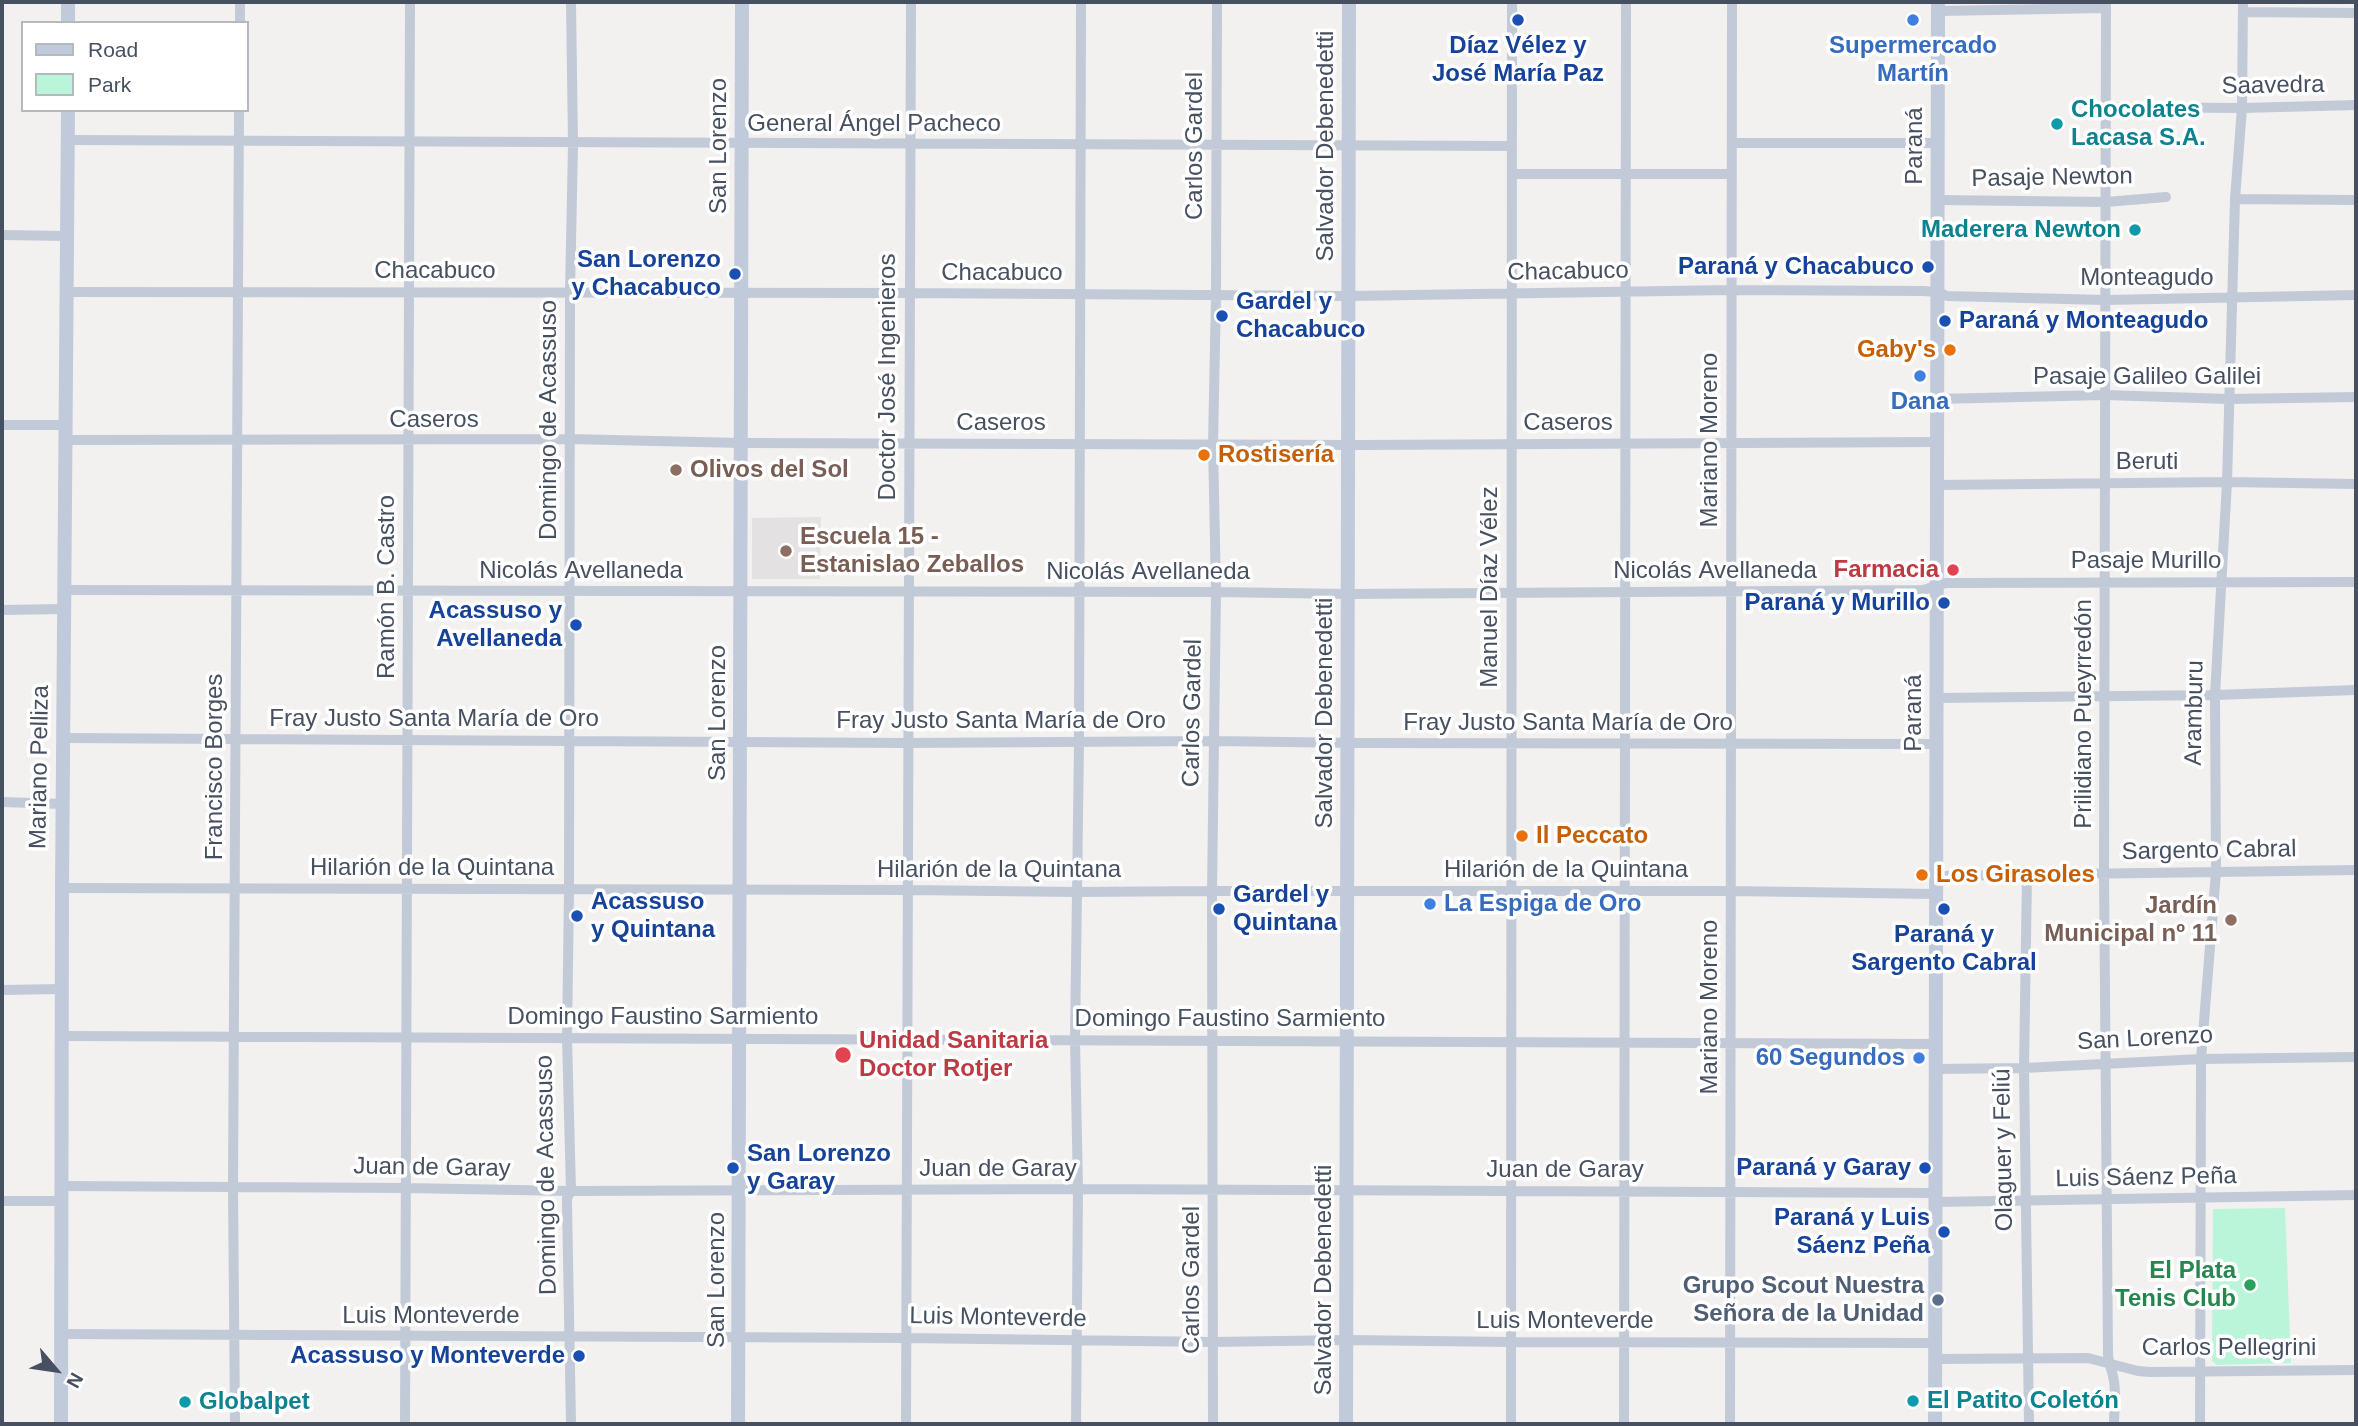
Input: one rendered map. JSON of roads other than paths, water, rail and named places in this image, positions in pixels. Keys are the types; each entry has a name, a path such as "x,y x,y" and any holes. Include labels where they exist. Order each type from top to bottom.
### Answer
{"street":[{"path":"68,2 68,21"},
{"path":"240,2 240,21"},
{"name":"Ramón B. Castro","path":"405,1424 411,2"},
{"name":"Domingo de Acassuso","path":"571,2 573,144 567,1038 571,1191 567,1198 571,1424"},
{"name":"San Lorenzo","path":"738,1424 743,2"},
{"name":"Doctor José Ingenieros","path":"906,1424 911,2"},
{"path":"1076,1424 1075,1039 1081,444 1081,2"},
{"name":"Carlos Gardel","path":"1213,1424 1212,891 1216,592 1213,444 1217,2"},
{"name":"Salvador Debenedetti","path":"1346,1424 1349,2"},
{"name":"Manuel Díaz Vélez","path":"1511,1424 1512,2"},
{"path":"1624,1424 1626,2"},
{"name":"Mariano Moreno","path":"1730,1424 1732,2"},
{"path":"1938,6 2106,5"},
{"name":"Prilidiano Pueyrredón","path":"2106,5 2105,1063 2108,1364 2115,1387 2114,1424"},
{"name":"Paraná","path":"1935,1424 1938,6"},
{"path":"2243,7 2356,13"},
{"name":"Aramburu","path":"2200,1424 2201,1059 2216,872 2215,695 2227,482 2235,200 2242,108 2243,7"},
{"name":"Saavedra","path":"2105,107 2356,105"},
{"name":"Mariano Pelliza","path":"61,1424 68,112"},
{"name":"Francisco Borges","path":"235,1424 233,1187 239,112"},
{"name":"General Ángel Pacheco","path":"68,140 1512,146"},
{"path":"1732,143 1938,143"},
{"path":"1512,174 1731,174"},
{"name":"Pasaje Newton","path":"1938,200 2106,202 2165,197"},
{"path":"2235,200 2356,200"},
{"path":"2,235 66,236"},
{"name":"Chacabuco","path":"66,292 1349,296 1731,290 1938,292"},
{"name":"Monteagudo","path":"1938,292 1947,296 2105,300 2356,295"},
{"name":"Pasaje Galileo Galilei","path":"1937,399 2105,396 2230,399 2356,397"},
{"name":"Caseros","path":"2,425 65,433 237,440 570,439 741,443 1081,444 1937,442"},
{"name":"Beruti","path":"1937,485 2227,482 2356,484"},
{"name":"Pasaje Murillo","path":"1937,586 1946,583 2356,582"},
{"name":"Nicolás Avellaneda","path":"65,590 1348,594 1923,590 1937,586"},
{"path":"2,610 64,609"},
{"path":"1937,698 2215,695 2356,690"},
{"name":"Fray Justo Santa María de Oro","path":"64,738 907,743 1214,741 1937,744"},
{"path":"2,802 63,804"},
{"name":"Sargento Cabral","path":"1937,876 2356,870"},
{"name":"Olaguer y Feliú","path":"2026,875 2024,1068 2029,1424"},
{"name":"Hilarión de la Quintana","path":"62,888 1077,892 1731,891 1936,894"},
{"path":"2,990 62,989"},
{"name":"Domingo Faustino Sarmiento","path":"62,1036 1936,1044"},
{"name":"San Lorenzo","path":"1936,1069 2024,1068 2201,1059 2356,1057"},
{"name":"Juan de Garay","path":"61,1186 571,1191 1625,1191 1936,1198"},
{"name":"Luis Sáenz Peña","path":"1936,1198 2026,1201 2356,1195"},
{"path":"2,1201 61,1202"},
{"name":"Luis Monteverde","path":"61,1334 1213,1342 1348,1340 1935,1343"},
{"name":"Carlos Pellegrini","path":"1935,1359 2088,1358 2138,1371 2356,1370"}],"place":[{"name":"Díaz Vélez y José María Paz","path":"1518,20"},
{"name":"Supermercado Martín","path":"1913,20"},
{"name":"Chocolates Lacasa S.A.","path":"2057,124"},
{"name":"Maderera Newton","path":"2135,230"},
{"name":"Paraná y Chacabuco","path":"1928,267"},
{"name":"San Lorenzo y Chacabuco","path":"735,274"},
{"name":"Gardel y Chacabuco","path":"1222,316"},
{"name":"Paraná y Monteagudo","path":"1945,321"},
{"name":"Gaby's","path":"1950,350"},
{"name":"Dana","path":"1920,376"},
{"name":"Rostisería","path":"1204,455"},
{"name":"Olivos del Sol","path":"676,470"},
{"name":"Escuela 15 - Estanislao Zeballos","path":"786,551"},
{"name":"Farmacia","path":"1953,570"},
{"name":"Paraná y Murillo","path":"1944,603"},
{"name":"Acassuso y Avellaneda","path":"576,625"},
{"name":"Il Peccato","path":"1522,836"},
{"name":"Los Girasoles","path":"1922,875"},
{"name":"La Espiga de Oro","path":"1430,904"},
{"name":"Gardel y Quintana","path":"1219,909"},
{"name":"Paraná y Sargento Cabral","path":"1944,909"},
{"name":"Acassuso y Quintana","path":"577,916"},
{"name":"Jardín Municipal nº 11","path":"2231,920"},
{"name":"Unidad Sanitaria Doctor Rotjer","path":"843,1055"},
{"name":"60 Segundos","path":"1919,1058"},
{"name":"San Lorenzo y Garay","path":"733,1168"},
{"name":"Paraná y Garay","path":"1925,1168"},
{"name":"Paraná y Luis Sáenz Peña","path":"1944,1232"},
{"name":"El Plata Tenis Club","path":"2250,1285"},
{"name":"Grupo Scout Nuestra Señora de la Unidad","path":"1938,1300"},
{"name":"Acassuso y Monteverde","path":"579,1356"},
{"name":"El Patito Coletón","path":"1913,1401"},
{"name":"Globalpet","path":"185,1402"}]}
